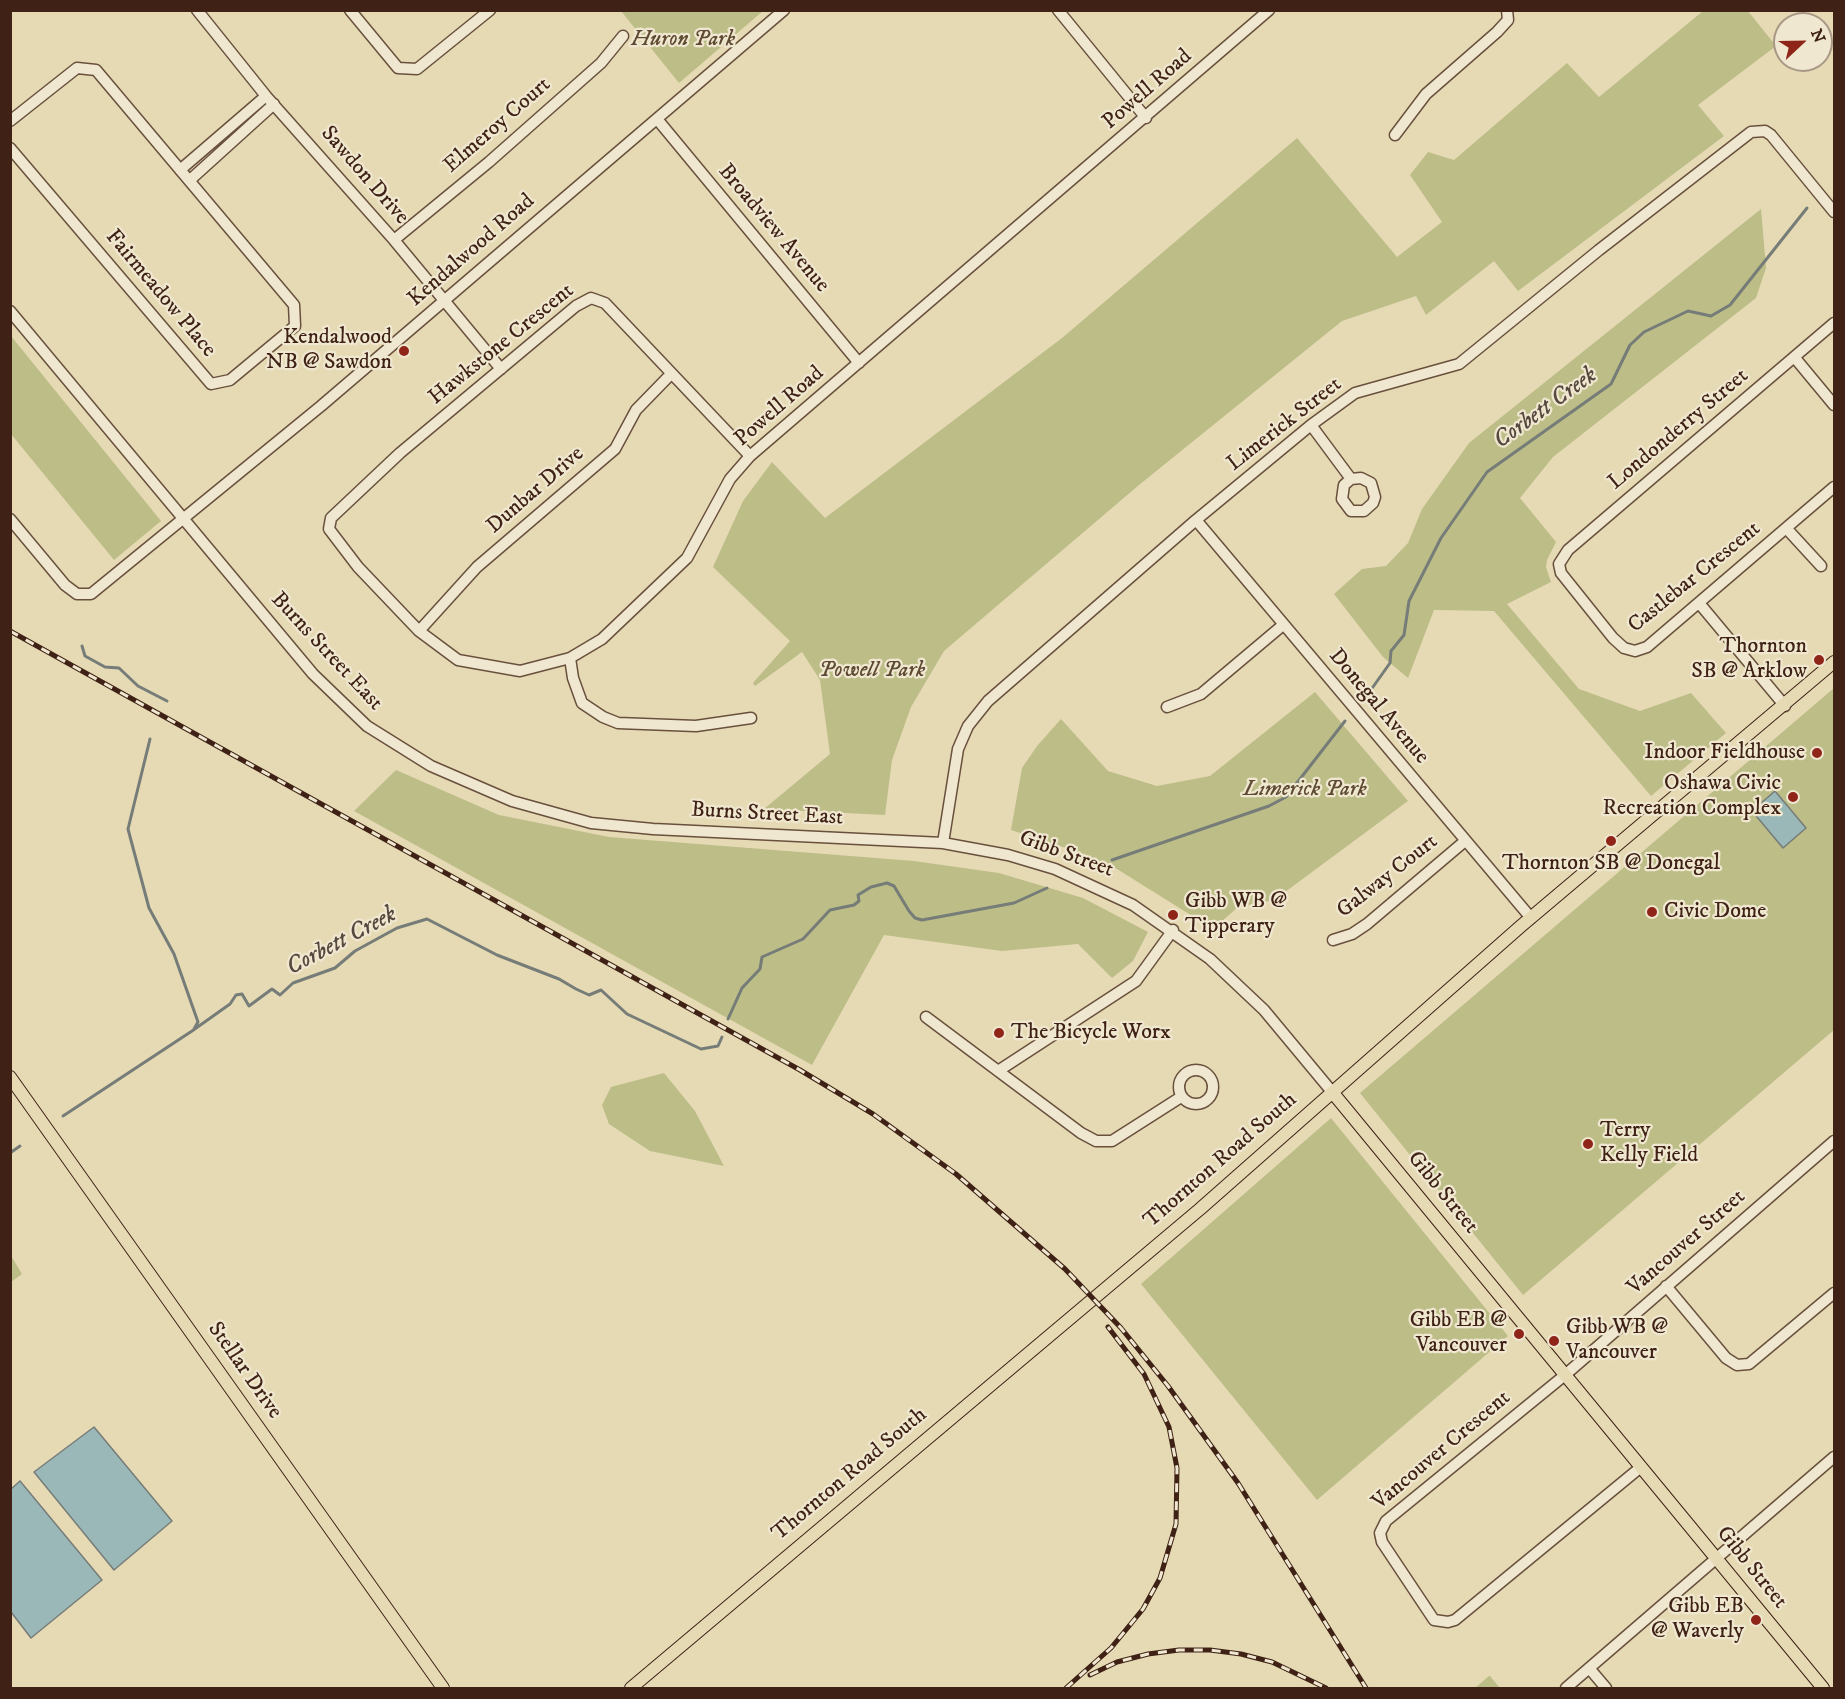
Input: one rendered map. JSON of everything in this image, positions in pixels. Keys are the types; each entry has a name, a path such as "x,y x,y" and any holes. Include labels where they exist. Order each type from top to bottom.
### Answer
{"main road":[{"name":"Thornton Road South","path":"631,1689 1333,1093 1531,918 1834,662"},
{"name":"Stellar Drive","path":"10,1077 443,1689"},
{"name":"Gibb Street","path":"1333,1093 1823,1689"}],"street":[{"path":"350,10 398,68 417,69 490,10"},
{"name":"Kendalwood Road","path":"10,519 65,585 81,596 96,590 184,520 444,301 784,10"},
{"path":"1058,10 1146,118"},
{"name":"Powell Road","path":"329,529 358,567 419,631 458,660 520,671 570,658 602,639 687,558 730,479 750,456 1269,10"},
{"path":"1395,135 1426,94 1508,20 1507,10"},
{"name":"Sawdon Drive","path":"199,11 270,100 394,240 501,369"},
{"name":"Elmeroy Court","path":"394,240 489,162 601,63 623,36"},
{"name":"Fairmeadow Place","path":"10,121 77,68 96,70 294,305 295,326 230,380 211,384 10,148"},
{"path":"180,170 270,100"},
{"path":"190,180 270,100"},
{"name":"Broadview Avenue","path":"657,119 859,363"},
{"name":"Limerick Street","path":"943,843 958,749 968,726 988,701 1196,520 1311,425 1355,393 1369,387 1459,364 1599,250 1751,132 1766,131 1771,135 1834,212"},
{"name":"Hawkstone Crescent","path":"329,529 331,518 400,453 576,306 591,298 605,303 750,456"},
{"name":"Burns Street East","path":"10,311 313,674 367,726 430,766 512,801 559,816 629,827 943,843"},
{"name":"Londonderry Street","path":"1561,573 1559,564 1568,550 1834,323"},
{"path":"1795,358 1834,405"},
{"name":"Dunbar Drive","path":"419,631 477,567 615,449 636,410 671,374"},
{"path":"1311,425 1351,479"},
{"name":"Castlebar Crescent","path":"1561,573 1624,648 1635,651 1647,647 1834,487"},
{"name":"Donegal Avenue","path":"1196,520 1282,625 1531,918"},
{"path":"1787,529 1821,567"},
{"path":"1699,603 1785,705"},
{"path":"1167,707 1201,693 1282,625"},
{"path":"570,658 573,678 582,703 603,717 618,723 696,726 751,718"},
{"name":"Galway Court","path":"1333,940 1352,934 1367,924 1465,842"},
{"name":"Gibb Street","path":"943,843 1008,855 1055,869 1108,891 1173,930 1210,959 1258,1004 1333,1093"},
{"path":"998,1071 1136,981 1173,930"},
{"path":"926,1017 1081,1133 1096,1141 1112,1140 1181,1097"},
{"name":"Vancouver Street","path":"1565,1375 1834,1141"},
{"path":"1666,1286 1726,1358 1737,1365 1749,1364 1834,1293"},
{"name":"Vancouver Crescent","path":"1565,1375 1382,1526 1380,1533 1382,1542 1434,1620 1442,1623 1455,1620 1641,1467"},
{"path":"1566,1689 1834,1456"},
{"path":"1588,1668 1606,1689"}],"green space":[{"name":"Huron Park","path":"621,11 763,11 679,83"},
{"name":"Powell Park","path":"1703,11 1748,11 1773,42 1773,48 1698,105 1724,136 1518,291 1494,261 1426,315 1416,296 1342,321 1139,485 944,651 911,707 892,760 885,815 764,809 830,754 820,680 802,652 755,686 753,683 790,641 713,567 743,501 772,462 825,518 1062,338 1297,138 1397,257 1442,222 1410,175 1428,152 1454,160 1567,63 1599,97"},
{"path":"1761,209 1766,268 1756,298 1553,457 1520,498 1556,542 1546,567 1551,582 1507,604 1579,689 1640,711 1691,693 1726,733 1651,796 1494,611 1434,610 1408,678 1383,657 1334,594 1362,569 1386,566 1408,543 1422,509 1469,443"},
{"path":"11,336 161,521 114,560 11,434"},
{"name":"Oshawa Civic Recreation Complex","path":"1834,688 1834,1030 1523,1295 1360,1093"},
{"name":"Limerick Park","path":"1315,692 1408,801 1281,895 1285,898 1238,907 1213,929 1117,869 1084,854 1011,830 1022,768 1037,746 1061,719 1108,771 1157,786 1210,776"},
{"path":"396,770 499,815 609,837 914,861 999,873 1083,898 1148,932 1133,961 1112,978 1078,944 1002,951 884,935 812,1065 354,811"},
{"path":"664,1073 695,1111 724,1166 650,1151 609,1124 602,1105 611,1087"},
{"path":"1331,1118 1508,1336 1317,1500 1141,1284"},
{"path":"10,1254 22,1274 11,1282 10,1282"},
{"path":"1489,1676 1500,1688 1475,1688"}],"water":[{"path":"1775,791 1806,828 1783,848 1752,811"},
{"path":"94,1427 172,1521 114,1570 34,1472"},
{"path":"20,1481 102,1580 31,1638 11,1612 11,1489"}],"waterway":[{"name":"Corbett Creek","path":"1363,701 1390,663 1391,651 1404,635 1409,601 1441,538 1487,472 1611,384 1630,345 1644,332 1688,311 1711,316 1730,305 1807,208"},
{"path":"82,646 85,656 105,667 119,668 138,686 167,701"},
{"name":"Corbett Creek","path":"1112,860 1269,806 1286,797 1345,721"},
{"path":"150,739 128,829 149,908 174,954 198,1022 194,1029"},
{"name":"Corbett Creek","path":"728,1019 742,988 760,969 762,957 803,939 830,910 854,905 859,901 858,895 871,887 887,883 894,886 909,911 915,918 922,920 1014,903 1047,888"},
{"name":"Corbett Creek","path":"63,1116 192,1031 230,1004 236,995 242,994 249,1006 272,989 280,995 293,983 335,968 355,951 397,928 427,919 497,955 559,979 589,995 601,990 627,1014 701,1049 718,1046 722,1037"},
{"name":"Corbett Creek","path":"10,1153 20,1146"}],"railway":[{"path":"10,631 800,1070 873,1114 956,1174 1065,1269 1121,1328 1168,1386 1238,1483 1366,1688"},
{"path":"1066,1688 1111,1648 1143,1609 1160,1578 1176,1524 1177,1468 1169,1427 1144,1374 1108,1327"},
{"path":"1090,1675 1117,1662 1148,1654 1179,1650 1210,1650 1241,1654 1272,1662 1326,1688"}],"place":[{"name":"Kendalwood NB @ Sawdon","path":"404,351"},
{"name":"Thornton SB @ Arklow","path":"1819,660"},
{"name":"Indoor Fieldhouse","path":"1817,753"},
{"name":"Oshawa Civic Recreation Complex","path":"1793,797"},
{"name":"Thornton SB @ Donegal","path":"1611,841"},
{"name":"Civic Dome","path":"1652,912"},
{"name":"Gibb WB @ Tipperary","path":"1173,915"},
{"name":"The Bicycle Worx","path":"999,1033"},
{"name":"Terry Kelly Field","path":"1588,1144"},
{"name":"Gibb EB @ Vancouver","path":"1519,1334"},
{"name":"Gibb WB @ Vancouver","path":"1554,1341"},
{"name":"Gibb EB @ Waverly","path":"1756,1620"}]}
